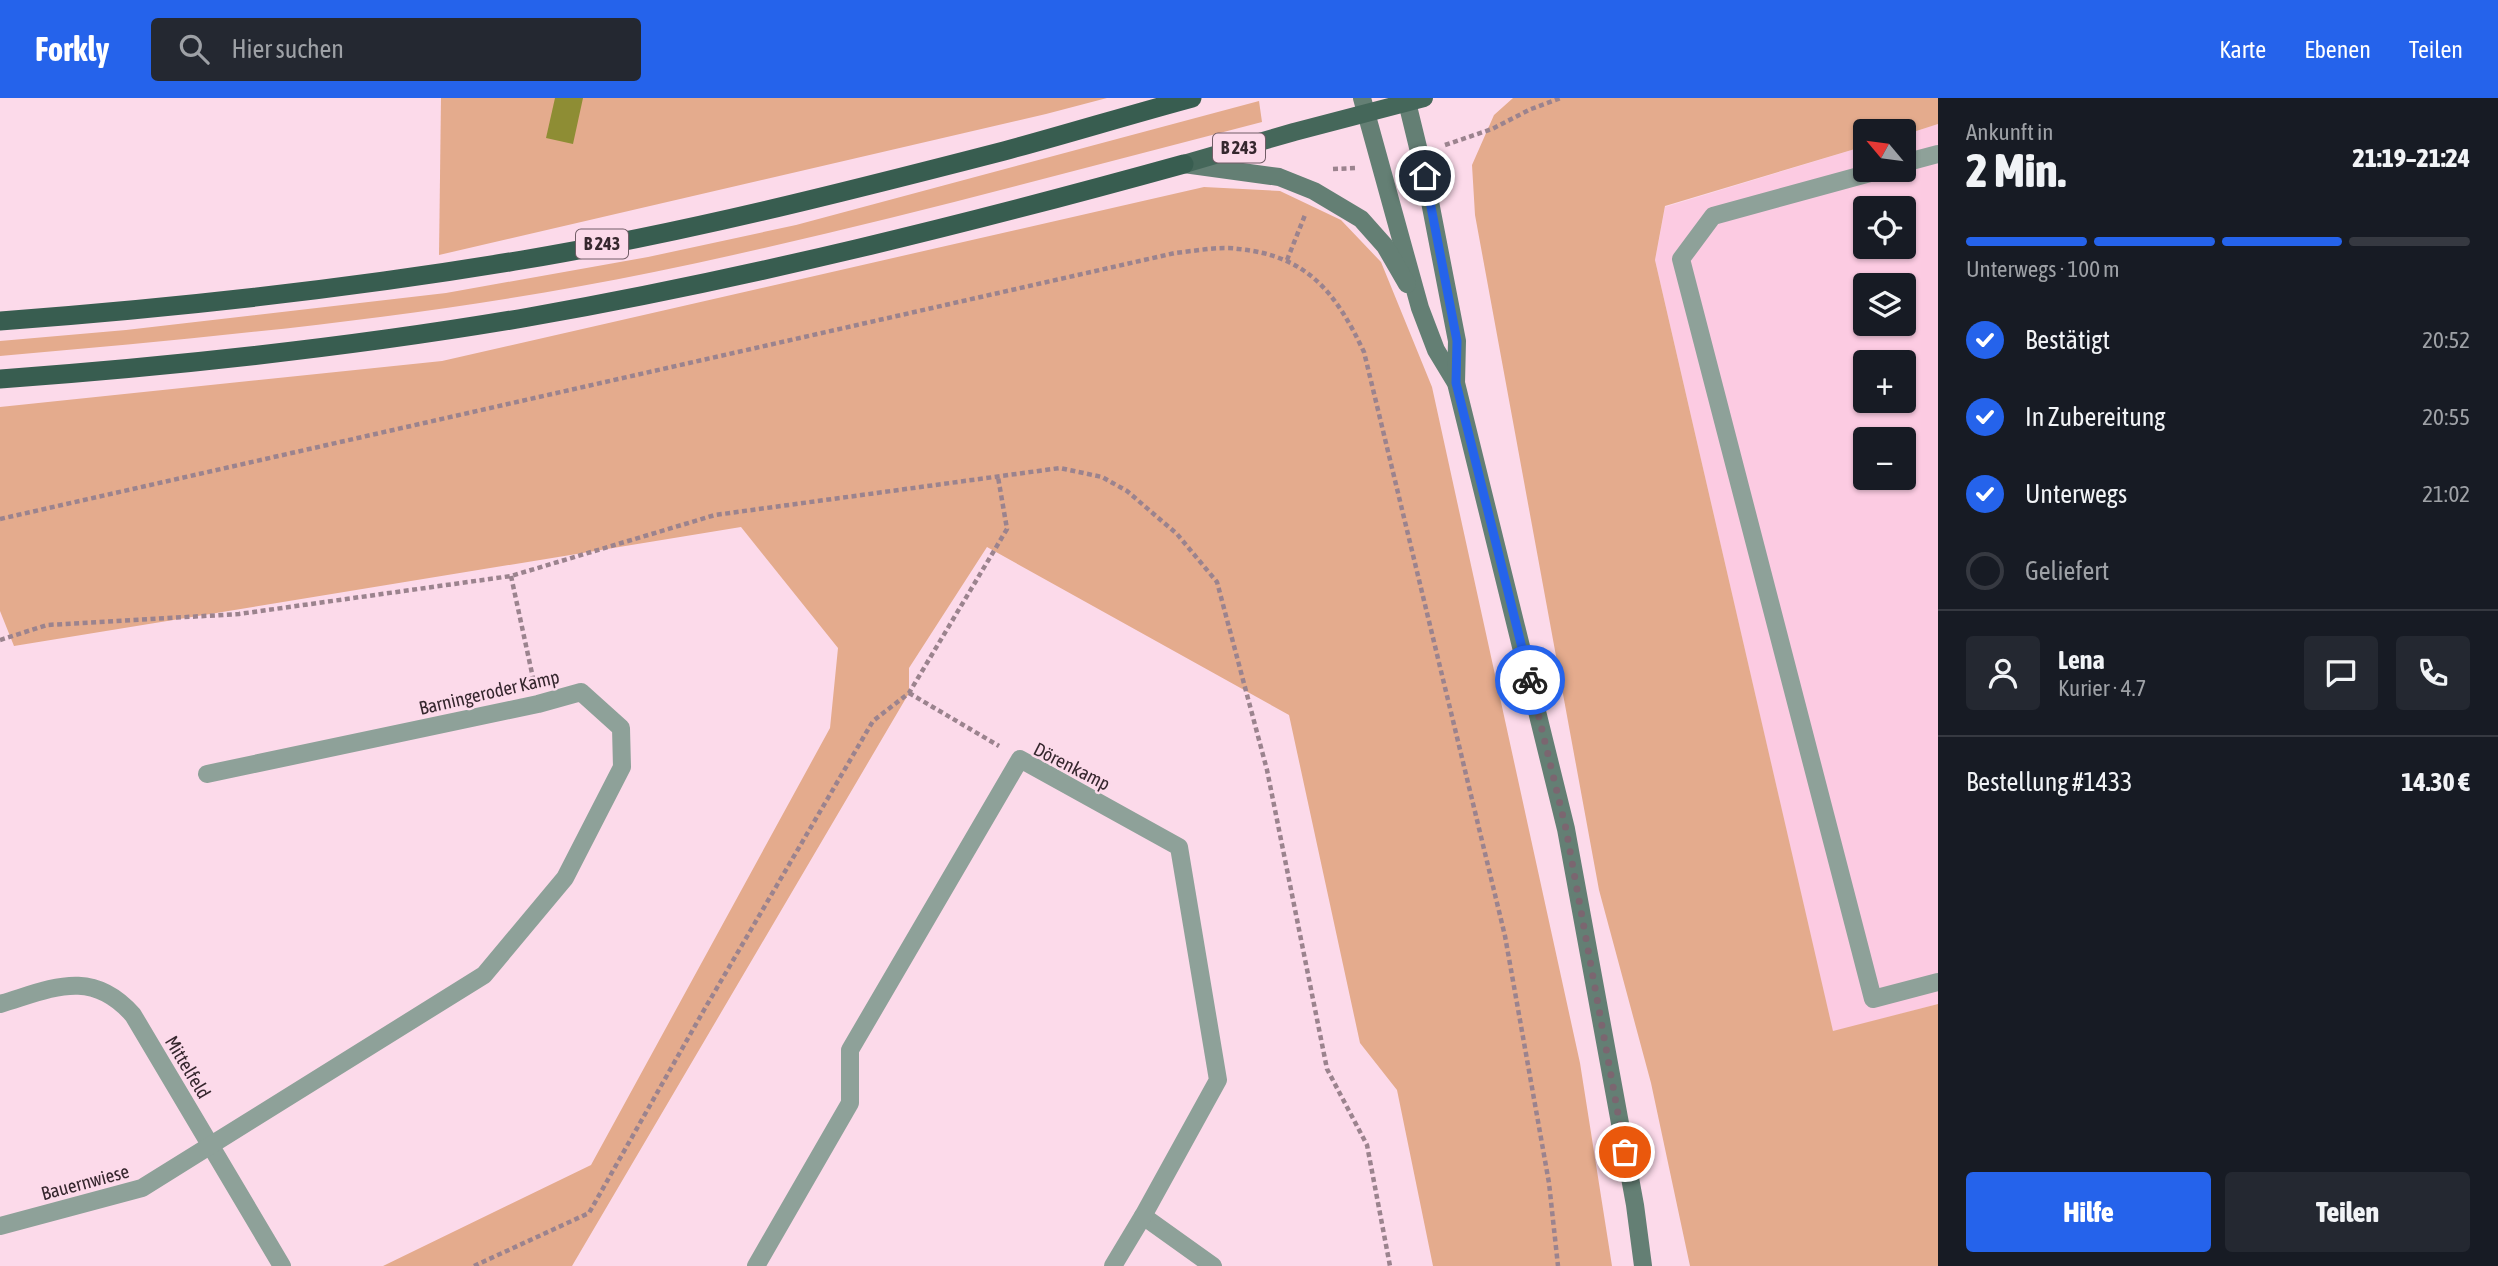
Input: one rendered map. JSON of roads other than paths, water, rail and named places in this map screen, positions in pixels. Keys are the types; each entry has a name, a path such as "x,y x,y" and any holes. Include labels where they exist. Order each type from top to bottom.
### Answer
{"highway":[{"name":"B 243","path":"0,321 197,304 523,260 688,227 848,190 1006,150 1192,98"},
{"name":"B 243","path":"0,379 198,362 528,317 695,285 859,248 1019,209 1184,164"}],"main road":[{"name":"B 243","path":"1184,164 1294,132 1364,106 1412,100"},
{"path":"1412,100 1457,341 1456,383 1566,829 1635,1205 1643,1266"},
{"path":"1364,106 1420,308 1436,350 1456,383"},
{"path":"1184,164 1279,177 1326,198 1361,219 1385,246 1420,308"}],"street":[{"path":"1916,160 1938,154"},
{"path":"1853,178 1713,216 1681,259 1873,999 1938,982"},
{"name":"Barningeroder Kamp","path":"208,774 538,704 582,692 621,728 622,768 565,878 484,975 211,1144"},
{"name":"Dörenkamp","path":"756,1266 850,1103 850,1050 1020,759 1179,847 1218,1080 1113,1266"},
{"name":"Mittelfeld","path":"0,1004 64,985 85,984 120,1001 133,1015 282,1266"},
{"name":"Bauernwiese","path":"0,1226 142,1188 211,1144"},
{"path":"1143,1216 1213,1266"}]}
